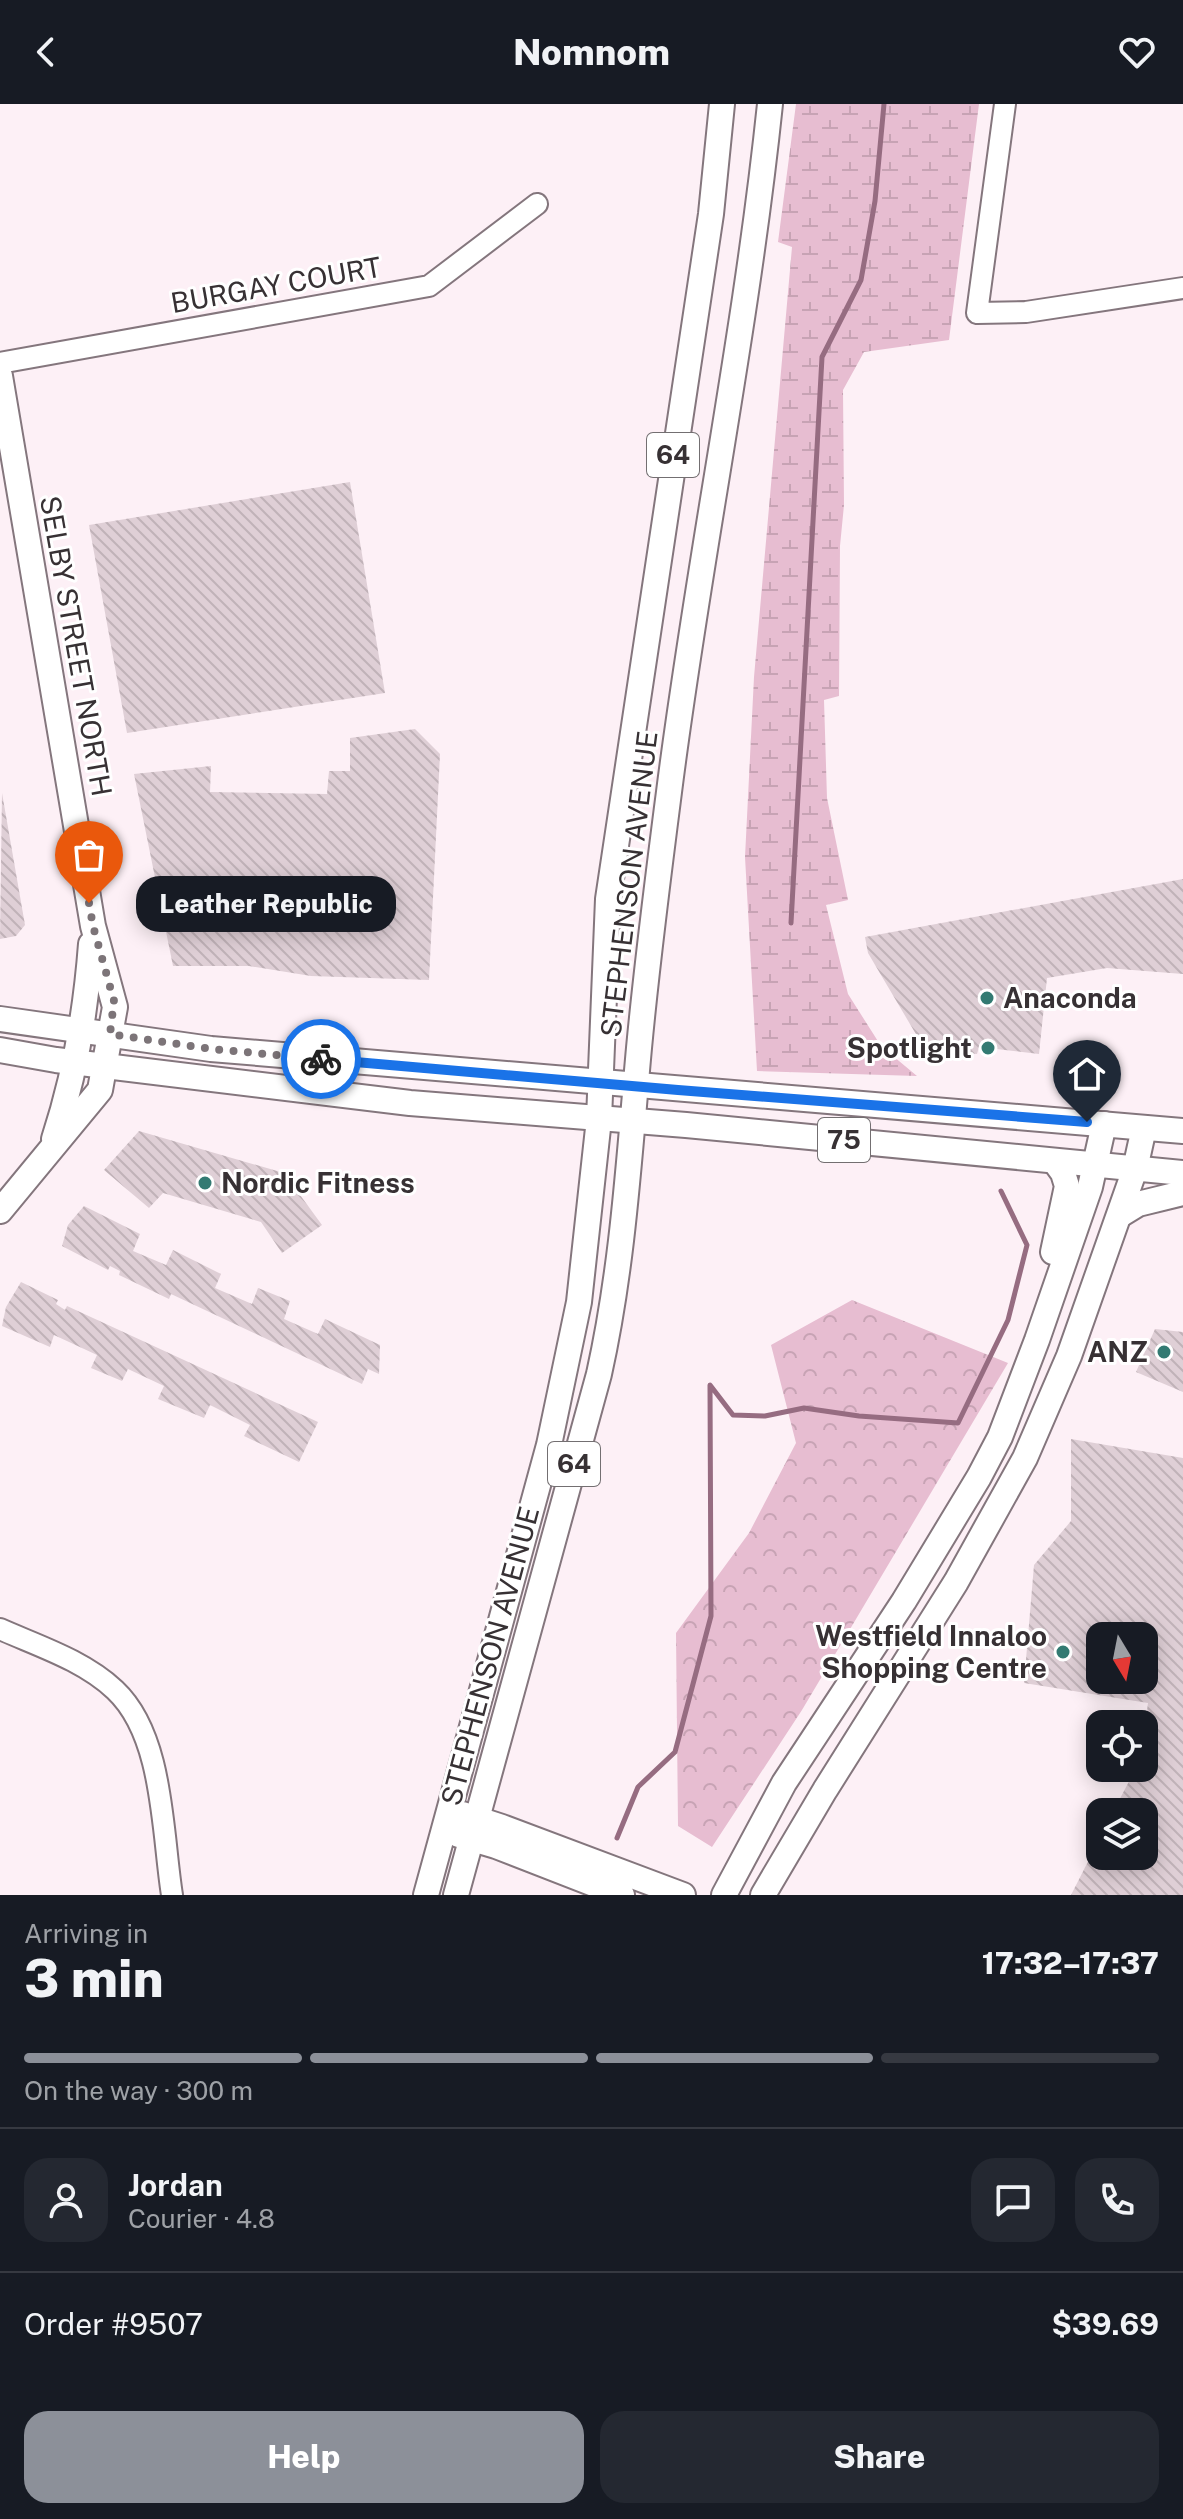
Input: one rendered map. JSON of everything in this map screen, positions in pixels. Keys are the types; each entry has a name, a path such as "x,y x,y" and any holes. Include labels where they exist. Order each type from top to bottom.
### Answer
{"main road":[{"name":"STEPHENSON AVENUE","path":"426,1895 549,1445 579,1302 599,1119 608,899 711,214 722,104"},
{"name":"STEPHENSON AVENUE","path":"456,1895 599,1374 618,1275 649,950 670,785 758,221 770,104"},
{"name":"SELBY STREET NORTH","path":"0,376 93,926 114,1001 100,1090 0,1211"},
{"name":"SELBY STREET NORTH","path":"52,1145 77,1061 87,1004 93,926"},
{"name":"75","path":"0,1019 211,1049 1183,1131"},
{"name":"75","path":"0,1050 410,1103 1183,1173"},
{"path":"724,1895 784,1783 904,1601 1000,1437 1090,1187 1104,1124"},
{"path":"763,1895 956,1582 1025,1458 1069,1356 1120,1215 1144,1128"},
{"path":"1037,1340 1041,1296 1060,1227 1067,1186 1055,1162"},
{"path":"1120,1215 1138,1204 1183,1193"},
{"path":"445,1820 683,1895"},
{"path":"474,1829 622,1895"}],"street":[{"path":"1005,104 977,313 1026,312 1183,288"},
{"name":"BURGAY COURT","path":"0,363 429,286 537,204"},
{"path":"0,1629 79,1664 116,1690 139,1724 153,1760 172,1895"}],"green space":[{"path":"796,104 979,104 949,340 864,352 843,390 844,505 840,546 839,696 824,700 827,798 848,900 826,905 848,994 881,1046 917,1076 757,1071 745,857 754,677 792,247 778,242"},
{"path":"852,1300 1008,1363 802,1710 712,1847 678,1826 676,1633 749,1533 796,1443 771,1345"}],"building":[{"path":"350,482 385,693 127,733 89,525"},
{"path":"415,729 440,754 429,980 311,976 249,966 173,966 134,774 211,766 210,792 327,794 329,771 350,771 350,738"},
{"path":"2,793 25,925 16,936 0,939"},
{"path":"1183,879 1183,974 1107,968 1047,978 1039,1054 979,1047 977,1054 950,1051 950,1044 920,1041 868,953 865,937"},
{"name":"Nordic Fitness","path":"139,1131 284,1173 322,1225 282,1253 261,1222 163,1193 149,1208 104,1170"},
{"path":"84,1206 140,1234 133,1251 166,1265 173,1250 221,1274 215,1288 252,1304 258,1288 290,1301 284,1319 318,1334 325,1319 380,1345 379,1374 368,1369 362,1384 171,1294 169,1299 119,1275 120,1271 110,1266 108,1270 62,1246 68,1225"},
{"path":"21,1282 58,1300 56,1304 65,1310 67,1306 318,1422 299,1462 244,1436 250,1425 210,1405 204,1418 158,1399 164,1386 128,1369 122,1381 91,1368 97,1355 54,1335 50,1347 2,1326 6,1307"},
{"name":"ANZ","path":"1155,1329 1183,1332 1183,1392 1136,1372"},
{"name":"Westfield Innaloo Shopping Centre","path":"1071,1439 1183,1458 1183,1895 1071,1895 1086,1866 1086,1870 1158,1870 1158,1798 1120,1798 1129,1782 1158,1782 1158,1710 1147,1710 1148,1703 1092,1694 1158,1694 1158,1622 1086,1622 1086,1693 1024,1683 1034,1565 1071,1521"}],"waterway":[{"path":"791,923 822,357 861,280 875,201 884,104"},
{"path":"617,1838 638,1787 675,1752 711,1616 710,1385 733,1415 765,1416 804,1408 859,1416 958,1423 1008,1320 1027,1245 1001,1191"}],"way so far":[{"path":"89,903 115,1007 110,1034 211,1049 321,1059"}],"place":[{"name":"Leather Republic","path":"89,903"},
{"name":"Anaconda","path":"987,998"},
{"name":"Spotlight","path":"988,1048"},
{"name":"Nordic Fitness","path":"205,1183"},
{"name":"ANZ","path":"1164,1352"},
{"name":"Westfield Innaloo Shopping Centre","path":"1063,1652"}],"route":[{"path":"321,1059 1087,1122"}]}
